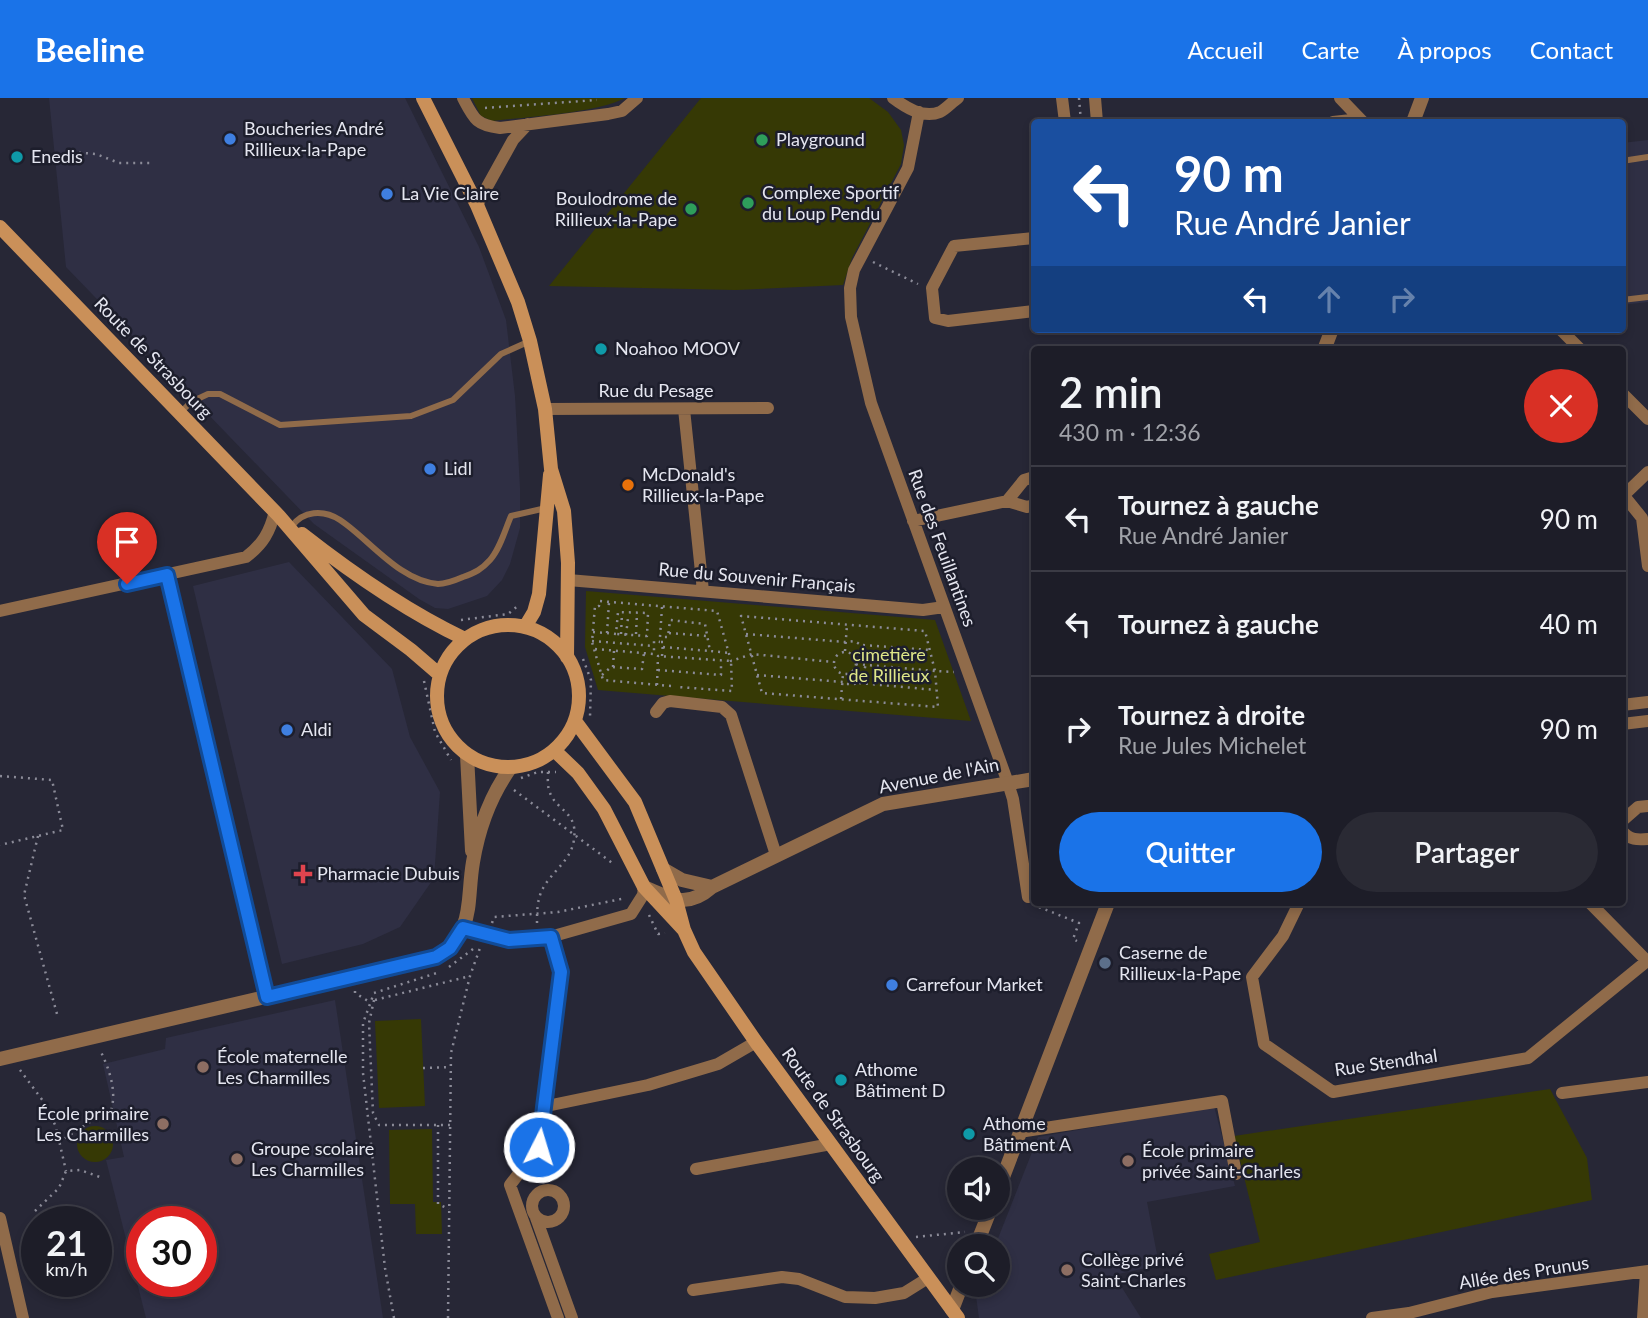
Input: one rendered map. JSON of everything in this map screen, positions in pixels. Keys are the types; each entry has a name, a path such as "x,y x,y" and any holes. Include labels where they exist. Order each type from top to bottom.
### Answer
{"main road":[{"path":"423,98 477,205 518,302 530,341 545,409 551,469 564,511 579,699 575,721 566,737 554,750 534,762 511,767 488,765 467,755 451,739 441,719 437,697 440,675 450,655 465,639 494,626 525,627 549,638 575,657"},
{"name":"Route de Strasbourg","path":"0,227 277,513 364,615 440,675"},
{"path":"525,627 537,603 545,547 551,469"},
{"name":"Route de Strasbourg","path":"277,513 382,593 465,639"},
{"name":"Route de Strasbourg","path":"575,721 635,802 676,900 684,930 694,952 756,1042 955,1314"},
{"name":"Route de Strasbourg","path":"554,750 570,765 604,809 643,891 684,930"}],"street":[{"path":"466,103 473,117 483,126 500,128 622,111 637,98"},
{"path":"893,98 906,108 919,112 939,112 958,98"},
{"path":"1062,98 1065,119"},
{"path":"1095,98 1097,119"},
{"path":"1340,98 1359,119"},
{"path":"1414,119 1422,98"},
{"name":"Rue des Feuillantines","path":"919,112 908,168 854,271 850,288 850,317 871,402 1008,783 1028,898"},
{"path":"477,205 513,140 528,124"},
{"path":"1031,238 954,246 932,288 935,318 948,321 1031,311"},
{"path":"1564,333 1577,346"},
{"path":"1626,397 1648,419"},
{"name":"Rue du Pesage","path":"545,409 768,408"},
{"path":"684,409 703,591"},
{"path":"1626,494 1648,472"},
{"path":"1007,501 1024,480 1031,478"},
{"path":"1626,500 1642,518 1648,566"},
{"path":"913,521 1007,501 1031,506"},
{"path":"0,611 246,557 270,532 277,513"},
{"path":"167,575 267,997"},
{"name":"Rue du Souvenir Français","path":"568,580 923,610 944,607"},
{"path":"656,712 663,703 670,701 722,707 730,715 776,855"},
{"path":"1626,705 1648,702"},
{"path":"1626,724 1648,721"},
{"path":"0,1059 436,957 450,948 463,928 468,913 473,860 467,755"},
{"path":"473,860 488,802 511,767"},
{"name":"Avenue de l'Ain","path":"676,900 700,898 712,887 883,804 1031,779"},
{"path":"1626,818 1638,807 1648,806"},
{"path":"1626,834 1636,840 1648,839"},
{"path":"663,869 682,880 712,887"},
{"path":"463,928 509,940 551,937 631,914 643,891 676,900"},
{"path":"1010,1157 1107,906"},
{"name":"Rue Stendhal","path":"1298,906 1283,936 1252,977 1264,1044 1333,1092 1528,1058 1648,962"},
{"path":"1593,906 1648,962"},
{"path":"551,937 561,972 539,1147 510,1185 558,1318"},
{"path":"542,1107 648,1085 718,1064 756,1042"},
{"path":"1562,1093 1648,1082"},
{"path":"1019,1132 1222,1101 1236,1174"},
{"path":"696,1169 831,1144"},
{"path":"536,1215 572,1318"},
{"path":"0,1218 23,1318"},
{"path":"981,1234 987,1220"},
{"name":"Allée des Prunus","path":"1372,1318 1407,1315 1492,1292 1647,1272 1643,1318"},
{"path":"692,1290 782,1277 799,1279 845,1297 867,1298 904,1293 928,1278"}],"lane":[{"path":"1626,160 1648,157"},
{"path":"1626,300 1648,297"},
{"path":"180,413 191,402 208,394 220,394 280,425 411,416 453,400 501,354 530,341"},
{"path":"292,526 298,518 306,514 321,513 338,519 391,562 421,580 440,584 479,571 492,558 511,516 546,508"}],"path":[{"path":"1079,98 1081,119"},
{"path":"466,103 497,108 604,100"},
{"path":"72,152 96,154 118,163 154,163"},
{"path":"861,256 924,287 932,288"},
{"path":"446,630 453,620 467,621 508,614 525,598 537,603"},
{"path":"599,601 662,607 717,611 731,661 732,691 603,680 592,641 595,606 599,606 599,601"},
{"path":"607,633 609,602"},
{"path":"660,642 662,607"},
{"path":"593,632 626,635 647,636 648,613 618,612 616,634"},
{"path":"621,634 622,612"},
{"path":"636,635 637,613"},
{"path":"741,616 847,625 925,631 935,671 937,707 762,693 741,616"},
{"path":"626,635 628,618"},
{"path":"660,637 668,637 670,620 705,624 710,651"},
{"path":"845,651 847,625"},
{"path":"668,633 707,636"},
{"path":"746,634 855,641 865,648 867,655 866,665 858,682"},
{"path":"592,641 654,646"},
{"path":"593,649 653,654 654,641 663,642 663,656"},
{"path":"860,645 930,649"},
{"path":"663,647 729,653"},
{"path":"613,667 614,651"},
{"path":"845,651 854,656 856,664 851,672 843,674 836,670 834,662 838,653 845,651"},
{"path":"642,675 643,653"},
{"path":"657,685 658,656 721,662 751,654 834,662"},
{"path":"575,657 591,680 589,710 596,732 589,741"},
{"path":"424,660 417,670 425,683 435,732 452,761"},
{"path":"658,670 721,675 721,662"},
{"path":"856,664 953,673 967,670"},
{"path":"602,676 613,667 642,669"},
{"path":"841,699 843,674"},
{"path":"757,675 936,690"},
{"path":"536,938 542,890 570,853 574,833 568,811 558,804 550,793 548,771 564,773 570,765"},
{"path":"0,776 52,780 63,830 0,845"},
{"path":"496,788 516,791 615,865"},
{"path":"37,836 24,895 57,1014"},
{"path":"492,926 494,917 558,912 643,891"},
{"path":"1028,898 1028,903 1031,904"},
{"path":"1036,906 1079,923 1073,939 1078,942"},
{"path":"394,1318 384,1268 363,1073 363,1023 374,993 434,976 482,944 470,976 450,1053 448,1318"},
{"path":"369,1001 470,976"},
{"path":"374,1000 369,1023 373,1113 379,1125 450,1125"},
{"path":"59,1142 93,1120 109,1115 113,1107 108,1066 93,1038"},
{"path":"423,1068 450,1067"},
{"path":"11,1072 22,1070 46,1105 56,1127 66,1171 59,1188 39,1206"},
{"path":"438,1125 438,1205 449,1209"},
{"path":"66,1171 80,1170 100,1177"},
{"path":"899,1239 983,1230"}],"shaded area":[{"path":"49,98 405,98 479,247 506,320 515,396 520,528 510,564 502,580 487,596 448,609 435,608 314,524 66,267"},
{"path":"1648,140 1648,302 1626,305 1626,143"},
{"path":"289,562 392,669 410,737 440,792 434,878 400,927 363,944 282,964 193,586"},
{"name":"Groupe scolaire Les Charmilles","path":"335,1000 383,1318 146,1318 141,1297 217,1297 217,1206 126,1206 126,1239 106,1160 124,1157 103,1064 165,1049 166,1038"},
{"name":"École primaire privée Saint-Charles","path":"1214,1106 1235,1186 1147,1202 1159,1265 1114,1275 1141,1318 979,1318 976,1297 1010,1297 1010,1234 1000,1234 1005,1220 1010,1220 1010,1208 1038,1137"}],"green space":[{"path":"472,98 625,98 580,111 492,121 481,116"},
{"name":"Complexe Sportif du Loup Pendu","path":"701,98 869,98 888,112 901,130 904,145 901,164 852,258 843,285 736,290 549,286"},
{"name":"cimetière de Rillieux","path":"586,591 935,620 971,721 598,690 585,647"},
{"path":"421,1019 425,1106 379,1108 375,1021"},
{"path":"1550,1089 1587,1158 1592,1200 1216,1280 1209,1254 1260,1242 1234,1136"},
{"path":"95,1126 108,1131 113,1144 108,1157 95,1162 82,1157 77,1144 82,1131"},
{"path":"432,1129 433,1202 441,1202 442,1234 416,1234 415,1204 390,1204 389,1130"}],"place":[{"name":"Boucheries André Rillieux-la-Pape","path":"230,139"},
{"name":"Playground","path":"762,140"},
{"name":"Enedis","path":"17,157"},
{"name":"La Vie Claire","path":"387,194"},
{"name":"Complexe Sportif du Loup Pendu","path":"748,203"},
{"name":"Boulodrome de Rillieux-la-Pape","path":"691,209"},
{"name":"Noahoo MOOV","path":"601,349"},
{"name":"Lidl","path":"430,469"},
{"name":"McDonald's Rillieux-la-Pape","path":"628,485"},
{"name":"Aldi","path":"287,730"},
{"name":"Pharmacie Dubuis","path":"303,874"},
{"name":"Caserne de Rillieux-la-Pape","path":"1105,963"},
{"name":"Carrefour Market","path":"892,985"},
{"name":"École maternelle Les Charmilles","path":"203,1067"},
{"name":"Athome Bâtiment D","path":"841,1080"},
{"name":"École primaire Les Charmilles","path":"163,1124"},
{"name":"Athome Bâtiment A","path":"969,1134"},
{"name":"Groupe scolaire Les Charmilles","path":"237,1159"},
{"name":"École primaire privée Saint-Charles","path":"1128,1161"},
{"name":"Collège privé Saint-Charles","path":"1067,1270"}],"route":[{"path":"127,584 167,575 267,997 436,957 450,948 463,928 509,940 551,937 561,972 539,1147"}]}
